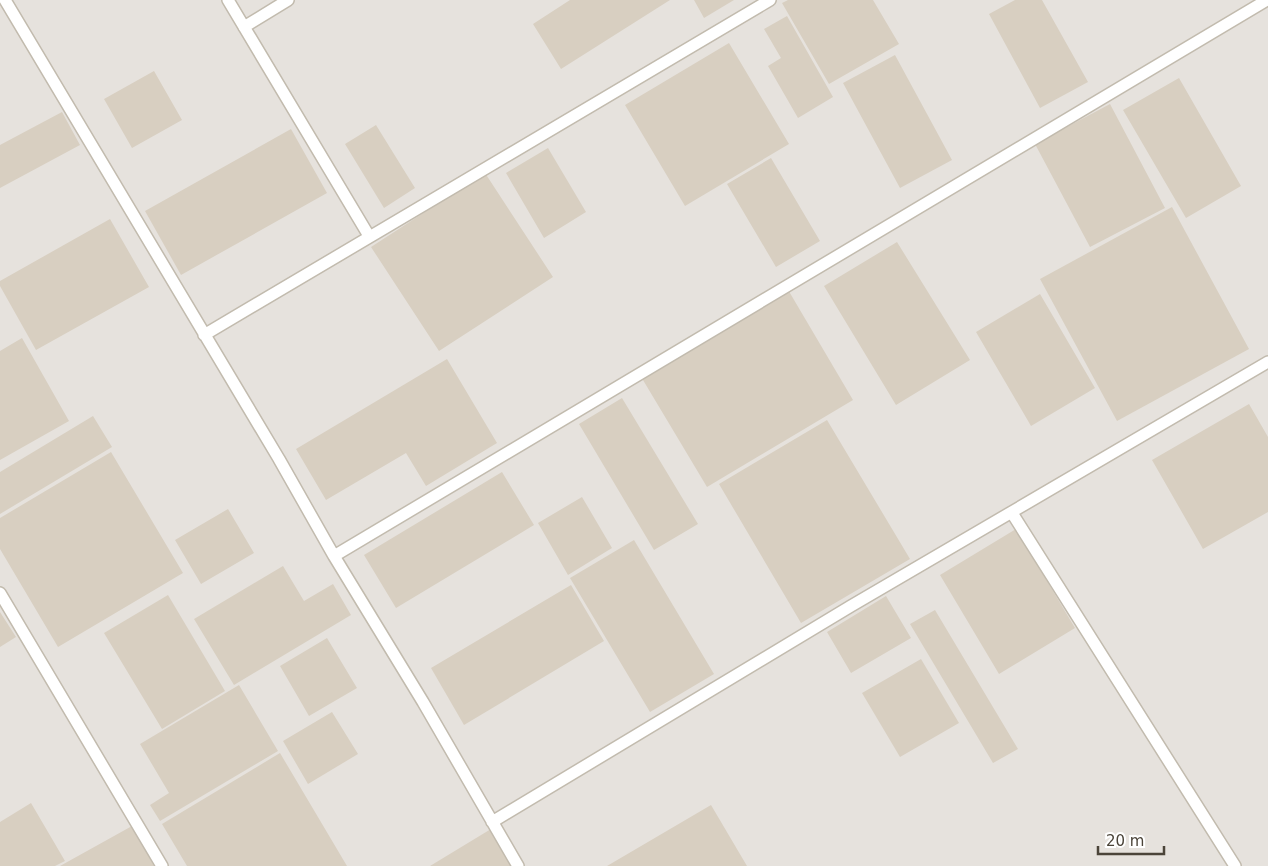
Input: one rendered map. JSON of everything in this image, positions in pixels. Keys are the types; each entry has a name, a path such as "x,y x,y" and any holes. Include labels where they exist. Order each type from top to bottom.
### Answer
{"lane":[{"path":"5,0 279,459 334,556 423,702 518,866"},
{"path":"228,0 369,236"},
{"path":"244,27 288,0"},
{"path":"204,335 369,236 569,121 770,0"},
{"path":"334,556 1267,0"},
{"path":"492,822 851,606 1268,362"},
{"path":"1012,513 1235,866"},
{"path":"0,594 162,866"}],"shaded area":[{"path":"0,0 1268,0 1268,866 0,866"}],"building":[{"path":"570,0 670,0 561,69 533,24"},
{"path":"694,0 734,0 704,18"},
{"path":"788,0 873,0 899,44 829,84 782,3"},
{"path":"1015,0 1042,0 1088,82 1040,108 989,14"},
{"path":"787,16 833,97 798,118 768,66 781,58 764,29"},
{"path":"729,43 789,144 685,206 625,105"},
{"path":"895,55 952,160 900,188 843,83"},
{"path":"154,71 182,120 132,148 104,99"},
{"path":"1179,78 1241,186 1186,218 1123,110"},
{"path":"1110,104 1165,208 1090,247 1035,144"},
{"path":"62,112 80,145 0,188 0,145"},
{"path":"376,125 415,188 384,208 345,144"},
{"path":"291,129 327,193 181,275 145,211"},
{"path":"548,148 586,212 544,238 506,173"},
{"path":"771,158 820,241 776,267 727,184"},
{"path":"485,173 553,277 439,351 371,247"},
{"path":"1172,207 1249,349 1117,421 1040,279"},
{"path":"110,219 149,287 36,350 0,286 0,281"},
{"path":"897,242 970,360 896,405 824,286"},
{"path":"787,288 853,400 707,487 640,375"},
{"path":"1040,294 1095,388 1031,426 976,332"},
{"path":"22,338 69,421 0,460 0,351"},
{"path":"447,359 497,443 426,486 406,453 326,500 296,449"},
{"path":"622,398 698,524 654,550 579,424"},
{"path":"1249,404 1268,437 1268,512 1203,549 1152,460"},
{"path":"93,416 112,447 0,514 0,472"},
{"path":"827,420 910,559 801,623 719,484"},
{"path":"111,452 183,573 58,647 0,549 0,518"},
{"path":"502,472 534,525 396,608 364,555"},
{"path":"582,497 612,548 568,575 538,523"},
{"path":"228,509 254,553 201,584 175,540"},
{"path":"1016,529 1075,628 999,674 940,575"},
{"path":"634,540 714,674 650,712 570,578"},
{"path":"283,566 304,601 333,584 351,615 234,685 194,619"},
{"path":"571,585 604,641 464,725 431,668"},
{"path":"168,595 225,691 162,729 104,633"},
{"path":"886,596 911,638 851,673 827,632"},
{"path":"935,610 1018,749 993,763 910,624"},
{"path":"0,612 16,637 0,647"},
{"path":"327,638 357,688 309,716 280,666"},
{"path":"921,659 959,723 900,757 862,693"},
{"path":"239,685 278,751 160,821 150,805 169,793 140,744"},
{"path":"332,712 358,754 308,784 283,741"},
{"path":"280,753 347,866 187,866 162,824"},
{"path":"31,803 65,861 55,866 0,866 0,822"},
{"path":"711,805 747,866 607,866"},
{"path":"132,826 154,866 60,866"},
{"path":"491,829 513,866 430,866"}]}
